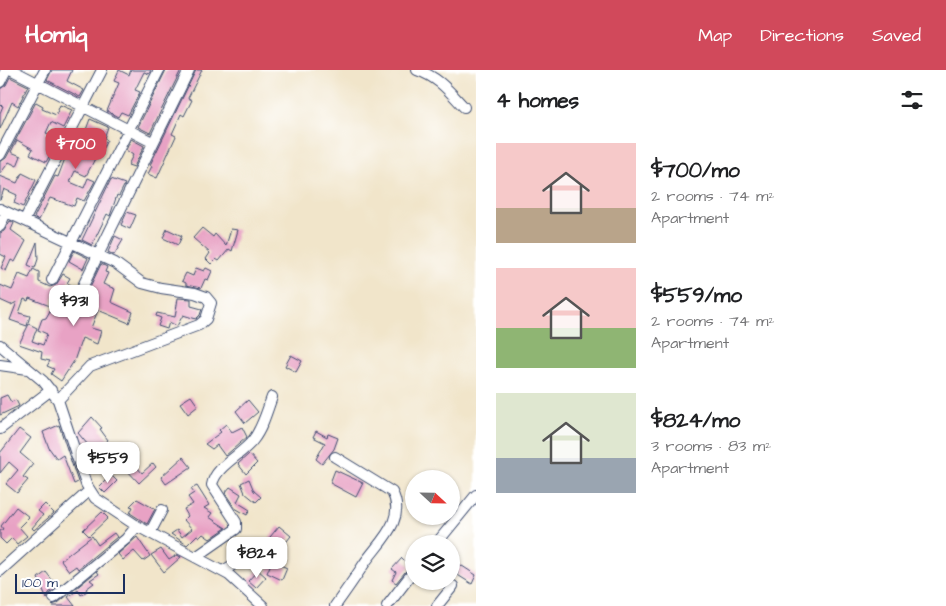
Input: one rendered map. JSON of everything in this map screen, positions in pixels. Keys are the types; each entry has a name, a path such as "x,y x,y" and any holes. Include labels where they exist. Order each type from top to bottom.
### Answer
{"street":[{"path":"0,82 6,70"},
{"path":"12,70 152,142"},
{"path":"0,155 45,70"},
{"path":"25,219 102,70"},
{"path":"52,280 159,70"},
{"path":"78,296 188,70"},
{"path":"417,70 432,75 441,82 464,107"},
{"path":"0,226 3,211 25,219 116,263 142,282 206,297 211,303 206,319 199,325 90,366 58,400"},
{"path":"0,345 51,390 58,400 89,491 109,509 150,534 238,581 261,605"},
{"path":"0,365 28,369"},
{"path":"0,429 51,390"},
{"path":"196,557 236,529 236,522 212,485 213,480 218,472 240,455 255,439 272,398"},
{"path":"335,457 392,492 396,501 396,511 390,531 336,606"},
{"path":"0,571 89,491"},
{"path":"443,535 476,495"},
{"path":"150,534 162,510"},
{"path":"54,598 110,553 137,526"},
{"path":"222,571 260,548"},
{"path":"387,606 405,583"},
{"path":"437,606 450,590"}],"building":[{"path":"52,70 72,70 67,81 84,90 80,97 47,80"},
{"path":"119,70 129,75 131,70 151,70 149,74 144,72 135,90 140,92 128,115 121,112 118,117 107,111 119,83 114,81"},
{"path":"166,70 181,70 150,133 138,127"},
{"path":"196,70 202,70 188,98 192,100 184,116 181,114 172,134 176,136 157,178 148,174 152,166 150,165"},
{"path":"10,77 28,86 18,106 12,102 0,129 0,113 3,106 0,105 0,89 6,85"},
{"path":"36,102 43,106 42,109 56,115 60,105 72,110 63,128 51,122 46,133 51,135 49,141 56,144 46,162 30,154 33,149 17,140 11,152 21,156 17,166 9,162 0,174 0,162 6,158"},
{"path":"90,119 108,127 104,138 107,140 103,148 101,147 86,176 75,171 70,182 84,188 88,178 95,181 84,201 77,198 74,206 50,198 39,220 34,217 55,176 58,177 69,148 83,154 89,141 83,138"},
{"path":"131,139 144,146 134,167 128,165 133,155 126,150"},
{"path":"22,173 36,180 23,207 14,203 17,195 4,189 0,200 0,176 17,183"},
{"path":"111,179 125,184 119,196 117,195 110,216 107,214 92,245 82,240"},
{"path":"127,212 136,215 130,229 121,225"},
{"path":"10,221 14,223 11,230 26,241 15,262 11,260 6,271 1,268 6,257 0,254 0,233 4,231"},
{"path":"202,228 213,237 215,234 226,246 231,229 238,230 232,251 229,249 219,261 216,259 211,264 206,259 210,253 193,238"},
{"path":"167,229 182,236 178,245 163,238"},
{"path":"115,236 123,240 114,255 108,252"},
{"path":"37,242 38,259 35,268 28,265"},
{"path":"74,251 88,258 83,269 69,261"},
{"path":"101,264 107,267 105,272 108,273 103,284 115,289 111,302 133,312 129,323 98,310 91,328 101,331 97,344 82,338 74,361 61,381 51,374 54,369 47,366 50,361 41,359 42,352 19,344 29,324 37,328 32,341 43,345 47,334 38,330 42,319 46,318 51,309 67,316 69,311 78,314 81,307 83,308 89,294 87,293"},
{"path":"196,268 204,271 206,268 212,271 208,280 205,279 201,288 186,285 182,281 186,273 193,276"},
{"path":"33,269 39,272 39,282 50,287 56,285 63,274 70,278 67,283 71,285 66,297 55,293 50,306 29,298 28,301 24,299 19,313 30,316 27,326 10,320 17,302 11,305 0,300 0,285 12,290 19,274 29,278"},
{"path":"178,298 191,299 191,306 202,309 200,315 196,319 183,315 177,326 169,322 167,329 158,326 161,318 156,316 157,313 175,317"},
{"path":"291,355 302,361 296,372 285,366"},
{"path":"7,395 11,402 16,400 19,406 0,415 0,398"},
{"path":"191,396 198,406 188,414 180,403"},
{"path":"248,400 258,412 245,423 236,411"},
{"path":"92,417 102,428 100,429 108,440 93,451 78,433"},
{"path":"226,424 232,432 242,427 247,437 225,456 217,445 212,449 205,444 221,432 219,430"},
{"path":"59,425 78,482 74,484 63,455 57,459 49,448 43,432"},
{"path":"19,429 31,438 20,453 33,464 23,477 28,480 17,493 6,484 18,470 9,462 0,473 0,453"},
{"path":"316,431 327,437 328,434 338,438 334,449 322,464 316,459 325,443 313,437"},
{"path":"249,454 257,463 246,474 238,464"},
{"path":"183,457 191,467 166,484 161,477"},
{"path":"131,460 142,473 153,463 156,467 139,483 124,467"},
{"path":"335,470 363,483 356,497 330,483"},
{"path":"111,475 117,481 105,493 99,487"},
{"path":"249,479 254,491 261,497 256,502 245,493 241,483"},
{"path":"197,486 209,505 204,508 212,513 209,517 226,528 210,539 203,534 200,537 197,535 187,545 171,534 177,530 182,537 192,529 184,520 188,516 184,509 193,504 188,497 194,493 191,489"},
{"path":"230,487 241,494 237,502 250,510 247,515 235,508 225,493"},
{"path":"137,499 155,509 147,524 130,513 133,507 130,506"},
{"path":"45,504 54,513 34,530 32,528 43,515 38,511"},
{"path":"16,507 29,517 19,527 27,536 17,544 12,538 6,544 0,538 0,531 3,529 1,526"},
{"path":"102,512 108,518 89,536 83,530"},
{"path":"279,526 291,536 278,552 266,542"},
{"path":"114,533 117,537 78,569 76,566 69,571 61,560 92,536 98,545"},
{"path":"137,537 150,556 143,561 134,551 123,560 118,554"},
{"path":"161,549 169,560 177,555 181,557 164,572 151,555"},
{"path":"402,558 405,561 405,572 396,583 392,580 396,572 392,569"},
{"path":"272,561 287,568 282,580 267,573"},
{"path":"460,565 476,575 472,584 460,576"},
{"path":"258,570 266,577 256,588 248,581"},
{"path":"97,571 99,574 90,580 94,583 86,589 87,591 81,595 78,590 68,597 75,606 52,605 58,603"},
{"path":"46,572 57,586 49,593 47,599 38,578"}]}
